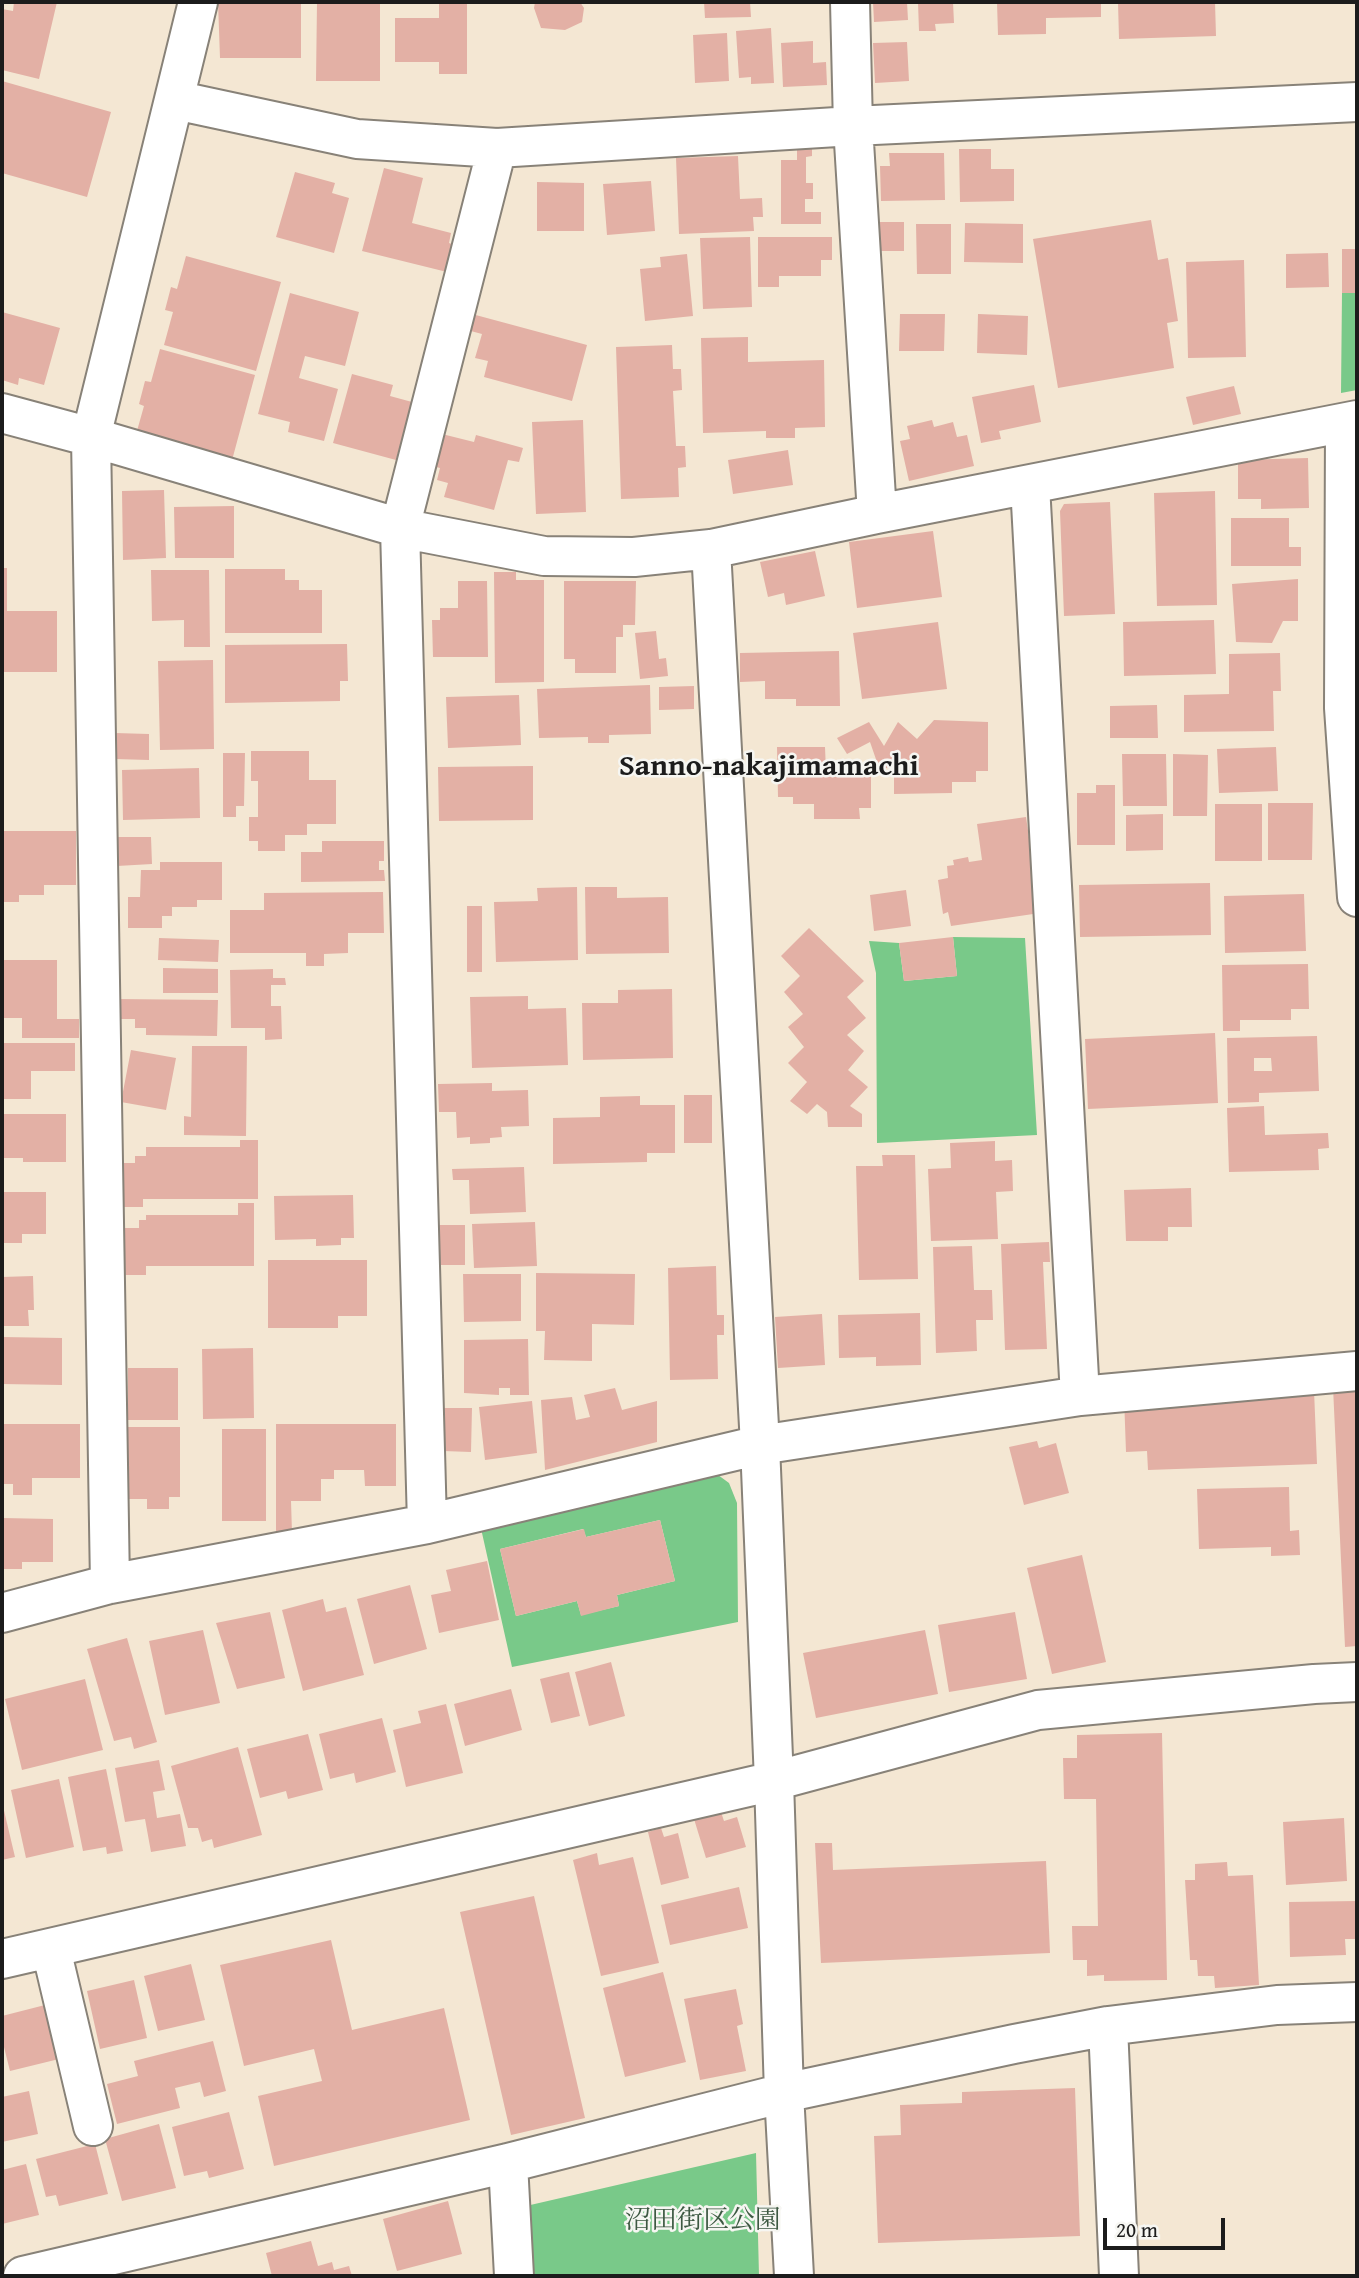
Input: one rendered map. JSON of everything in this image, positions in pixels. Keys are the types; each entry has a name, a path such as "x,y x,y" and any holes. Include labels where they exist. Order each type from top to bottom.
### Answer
{"street":[{"path":"110,1584 91,437 198,2"},
{"path":"850,2 853,127 877,514"},
{"path":"175,100 357,139 497,148 1357,102"},
{"path":"427,1524 400,528 497,148"},
{"path":"2,413 400,528 544,555 634,557 710,549 1351,422 1351,708 1357,897"},
{"path":"1030,485 1080,1396"},
{"path":"710,549 760,1445 784,2093 794,2276"},
{"path":"2,1613 110,1584 427,1524 760,1445 1080,1396 1357,1371"},
{"path":"2,1959 774,1781 1038,1710 1357,1682"},
{"path":"51,1949 93,2126"},
{"path":"23,2276 508,2163 784,2093 1014,2044 1108,2026 1277,2006 1357,2002"},
{"path":"1108,2026 1119,2276"},
{"path":"508,2163 514,2276"}],"green space":[{"path":"1342,293 1357,293 1357,390 1341,393"},
{"path":"953,937 1025,938 1037,1135 877,1143 876,973 869,941 899,943 904,981 957,976"},
{"path":"714,1472 729,1483 737,1503 738,1622 512,1667 480,1524","holes":["660,1520 675,1581 617,1595 619,1606 581,1615 577,1601 516,1616 500,1549 583,1529 586,1537"]},
{"name":"沼田街区公園","path":"756,2153 759,2276 527,2276 526,2206"}],"building":[{"path":"14,2 57,2 39,79 2,70 2,9 13,11"},
{"path":"218,2 301,2 301,58 220,58"},
{"path":"317,2 380,2 380,81 316,81"},
{"path":"439,2 467,2 467,74 439,74 439,62 395,62 395,18 439,18"},
{"path":"535,2 580,2 584,8 582,22 565,30 541,28 534,8"},
{"path":"704,2 750,2 751,17 705,18"},
{"path":"873,2 907,2 908,20 874,22"},
{"path":"918,2 953,2 954,23 935,24 936,31 919,31"},
{"path":"997,2 1101,2 1101,17 1046,18 1046,34 998,35"},
{"path":"1118,2 1215,2 1216,36 1119,39"},
{"path":"771,28 774,83 751,84 751,77 739,78 736,31"},
{"path":"727,33 729,81 695,83 693,35"},
{"path":"813,41 813,63 826,62 827,85 783,87 781,43"},
{"path":"907,42 909,81 875,83 873,43"},
{"path":"2,81 111,112 87,197 2,173"},
{"path":"797,146 812,146 812,156 806,157 806,183 813,183 813,199 805,199 805,212 821,212 821,224 781,224 781,160 797,160"},
{"path":"959,149 991,149 991,169 1014,169 1014,201 960,202"},
{"path":"889,153 944,153 945,200 881,201 880,166 890,166"},
{"path":"738,156 740,199 762,198 763,217 753,217 754,231 679,234 676,158"},
{"path":"384,168 423,178 412,223 451,233 449,243 454,245 447,272 362,251"},
{"path":"295,172 335,183 332,193 349,198 334,253 276,237"},
{"path":"651,181 655,231 607,235 603,184"},
{"path":"537,182 584,183 584,231 537,231"},
{"path":"1151,220 1158,260 1168,258 1178,321 1167,323 1174,368 1058,388 1033,239"},
{"path":"873,222 904,222 904,251 873,251"},
{"path":"965,223 1023,224 1023,263 964,262"},
{"path":"916,224 951,224 951,274 917,274"},
{"path":"750,237 752,307 703,309 700,238"},
{"path":"758,237 832,237 832,260 821,260 821,276 779,276 779,287 758,287"},
{"path":"1342,249 1357,249 1357,293 1342,293"},
{"path":"1328,253 1329,287 1286,288 1286,254"},
{"path":"687,254 693,316 645,321 640,269 661,267 660,257"},
{"path":"186,256 281,282 256,371 164,345 173,312 165,310 171,287 177,289"},
{"path":"1244,260 1246,357 1188,358 1186,262"},
{"path":"290,293 359,312 345,366 305,356 299,378 338,389 324,441 288,432 290,422 258,414"},
{"path":"2,312 60,328 44,385 19,378 18,385 2,380"},
{"path":"472,314 587,345 572,401 484,377 488,361 475,358 482,334 467,330"},
{"path":"900,314 945,314 944,351 899,351"},
{"path":"978,314 1028,316 1027,355 977,353"},
{"path":"748,337 748,362 824,360 825,427 795,428 795,438 766,438 766,431 703,433 701,338"},
{"path":"672,345 673,369 681,369 682,390 673,391 676,446 685,446 686,467 678,468 679,497 621,499 616,347"},
{"path":"160,349 255,375 231,464 135,438 144,406 139,404 145,381 151,382"},
{"path":"352,374 393,385 390,396 412,402 396,460 333,443"},
{"path":"1034,385 1041,422 999,431 1001,439 981,443 972,397"},
{"path":"1234,386 1241,414 1193,425 1186,397"},
{"path":"583,420 586,512 536,514 532,422"},
{"path":"932,420 934,427 953,422 957,437 967,435 974,466 909,481 900,441 910,439 907,426"},
{"path":"438,433 474,442 476,435 523,448 519,462 508,460 494,510 444,497 448,483 437,480 440,468 429,465"},
{"path":"788,450 793,485 733,494 728,460"},
{"path":"1308,458 1309,508 1261,509 1261,499 1238,499 1238,460"},
{"path":"164,490 166,558 123,560 122,491"},
{"path":"1215,491 1217,605 1157,606 1154,493"},
{"path":"1110,502 1115,614 1064,616 1060,511 1064,504"},
{"path":"234,506 234,558 175,558 174,507"},
{"path":"1231,518 1289,518 1289,547 1301,547 1301,566 1231,566"},
{"path":"933,531 942,597 857,608 849,542"},
{"path":"815,551 825,596 786,605 784,593 768,597 760,562"},
{"path":"2,568 7,568 7,611 57,611 57,672 2,672"},
{"path":"225,569 285,569 285,580 299,580 299,590 322,590 322,633 225,633"},
{"path":"151,570 209,570 210,647 184,647 184,620 152,621"},
{"path":"494,572 516,572 516,580 544,580 544,682 495,683"},
{"path":"1298,579 1298,621 1283,621 1272,643 1236,642 1232,584"},
{"path":"458,581 487,581 488,657 433,657 432,620 440,620 440,608 458,608"},
{"path":"564,581 636,581 635,625 623,625 623,637 616,637 616,673 575,673 575,659 564,659"},
{"path":"1214,620 1216,674 1124,676 1123,622"},
{"path":"938,622 947,689 862,699 853,633"},
{"path":"656,631 659,659 666,658 668,676 640,679 635,633"},
{"path":"347,644 348,681 340,681 340,701 225,703 225,645"},
{"path":"839,651 840,706 796,706 796,699 765,699 765,681 740,682 740,653"},
{"path":"1280,653 1281,691 1273,691 1274,731 1184,732 1184,695 1229,694 1229,654"},
{"path":"213,660 214,749 160,750 158,661"},
{"path":"650,685 651,734 609,735 609,743 588,743 588,737 539,738 537,689"},
{"path":"694,686 694,709 659,710 659,687"},
{"path":"519,695 521,745 448,748 446,697"},
{"path":"1157,705 1158,738 1110,738 1110,706"},
{"path":"934,720 988,722 988,771 976,771 976,782 952,782 952,793 894,794 894,768 879,768 870,742 847,754 837,738 869,722 884,746 898,722 917,739"},
{"path":"115,733 149,734 149,760 115,759"},
{"path":"777,747 825,747 826,771 871,771 871,808 859,808 860,819 814,819 814,804 793,804 793,797 778,797"},
{"path":"1276,747 1278,791 1219,793 1217,749"},
{"path":"251,751 309,751 309,780 336,780 336,824 307,824 307,835 285,835 285,851 258,851 258,841 249,841 249,817 258,817 258,781 251,781"},
{"path":"223,753 245,753 244,806 236,806 236,817 223,817"},
{"path":"1122,754 1166,754 1167,806 1123,806"},
{"path":"1173,754 1208,755 1207,816 1173,816"},
{"path":"533,766 533,820 439,821 438,767"},
{"path":"199,768 200,818 123,820 122,770"},
{"path":"1096,785 1115,785 1115,845 1077,845 1077,793 1096,793"},
{"path":"1268,803 1313,803 1312,860 1268,860"},
{"path":"1215,804 1262,804 1262,861 1215,861"},
{"path":"1163,814 1163,850 1126,851 1126,815"},
{"path":"1026,817 1040,913 951,926 948,912 943,914 938,880 948,878 947,866 954,865 953,860 968,857 969,862 982,860 977,824"},
{"path":"2,831 76,831 76,885 44,885 44,895 19,895 19,902 2,902"},
{"path":"116,837 151,837 152,864 117,866"},
{"path":"322,841 384,841 384,861 379,861 379,870 384,870 385,881 301,882 301,852 322,852"},
{"path":"160,862 222,862 222,900 197,900 197,907 172,907 172,916 162,916 162,928 128,928 128,897 140,897 141,870 160,870"},
{"path":"1210,883 1211,935 1080,937 1079,885"},
{"path":"577,887 578,960 496,962 494,902 538,901 537,888"},
{"path":"585,887 617,887 617,898 668,897 669,953 586,954"},
{"path":"906,890 911,926 874,931 870,895"},
{"path":"383,892 384,933 348,933 348,953 324,954 324,966 306,966 306,953 230,953 230,910 264,910 264,893"},
{"path":"1304,894 1306,951 1225,953 1224,896"},
{"path":"467,906 482,906 482,972 467,972"},
{"path":"809,928 864,981 847,997 866,1018 847,1035 864,1051 848,1070 868,1087 850,1106 862,1114 862,1127 828,1127 827,1112 817,1104 807,1114 790,1101 807,1082 788,1063 804,1047 788,1027 803,1014 784,992 800,976 781,956"},
{"path":"953,937 957,976 904,981 899,943"},
{"path":"159,938 219,940 218,962 158,960"},
{"path":"2,960 57,960 57,1019 79,1019 79,1038 22,1038 22,1018 2,1018"},
{"path":"1308,964 1309,1009 1291,1009 1291,1020 1240,1020 1240,1031 1223,1031 1222,965"},
{"path":"163,968 218,969 218,993 163,993"},
{"path":"273,969 273,978 285,978 286,985 271,985 271,1006 281,1006 282,1039 265,1040 265,1028 231,1028 230,970"},
{"path":"672,989 673,1058 583,1060 582,1003 618,1003 618,990"},
{"path":"528,996 528,1009 566,1008 568,1065 472,1068 470,997"},
{"path":"116,999 218,1000 217,1036 146,1035 146,1028 135,1028 135,1019 116,1019"},
{"path":"1215,1033 1218,1103 1088,1109 1085,1039"},
{"path":"1317,1036 1319,1091 1259,1093 1259,1102 1228,1103 1227,1038","holes":["1254,1058 1271,1058 1272,1071 1254,1071"]},
{"path":"2,1043 75,1043 75,1071 31,1071 31,1099 2,1099"},
{"path":"192,1046 247,1046 246,1136 184,1135 184,1116 191,1117"},
{"path":"131,1050 176,1058 166,1110 121,1102"},
{"path":"492,1083 492,1091 528,1090 529,1126 501,1127 502,1137 490,1138 490,1143 470,1144 470,1137 457,1138 456,1112 439,1112 438,1084"},
{"path":"684,1095 712,1095 712,1143 684,1143"},
{"path":"640,1096 640,1105 675,1105 675,1153 647,1153 647,1162 553,1164 553,1118 600,1117 600,1097"},
{"path":"1264,1106 1265,1135 1328,1133 1329,1148 1318,1149 1319,1170 1229,1172 1227,1108"},
{"path":"2,1114 66,1114 66,1162 23,1162 23,1158 2,1158"},
{"path":"240,1140 258,1140 258,1199 143,1199 143,1207 121,1207 121,1163 135,1163 135,1156 146,1156 146,1147 240,1147"},
{"path":"995,1141 995,1161 1012,1160 1013,1191 996,1192 998,1239 931,1241 928,1169 951,1168 950,1143"},
{"path":"882,1155 915,1155 918,1279 859,1280 856,1166 883,1166"},
{"path":"524,1167 526,1212 470,1214 469,1180 453,1180 452,1169"},
{"path":"1191,1188 1192,1227 1168,1227 1168,1241 1126,1241 1124,1190"},
{"path":"2,1192 46,1192 46,1234 22,1234 22,1243 2,1243"},
{"path":"353,1195 354,1238 341,1238 341,1245 316,1246 316,1239 275,1240 274,1196"},
{"path":"238,1203 254,1203 254,1266 146,1266 146,1275 122,1275 122,1228 139,1228 139,1220 146,1220 146,1215 238,1215"},
{"path":"535,1222 537,1266 474,1268 472,1224"},
{"path":"439,1225 465,1225 465,1265 439,1265"},
{"path":"1049,1242 1050,1262 1043,1262 1047,1349 1005,1350 1001,1244"},
{"path":"972,1246 974,1290 992,1290 993,1320 976,1320 977,1351 936,1353 933,1247"},
{"path":"268,1260 367,1260 367,1316 338,1316 338,1328 268,1328"},
{"path":"716,1266 717,1315 724,1315 724,1335 717,1335 718,1379 670,1380 668,1268"},
{"path":"536,1273 635,1274 634,1325 592,1324 592,1361 544,1360 545,1331 536,1331"},
{"path":"463,1274 521,1274 521,1321 464,1322"},
{"path":"33,1276 34,1310 28,1310 29,1326 2,1326 2,1277"},
{"path":"920,1313 921,1365 876,1366 876,1357 839,1358 838,1315"},
{"path":"822,1314 825,1365 778,1368 775,1317"},
{"path":"2,1337 62,1338 62,1385 2,1384"},
{"path":"528,1339 529,1395 510,1395 510,1388 499,1388 499,1395 464,1393 464,1340"},
{"path":"253,1348 254,1418 203,1419 202,1349"},
{"path":"128,1368 178,1368 178,1420 128,1420"},
{"path":"1357,1385 1357,1646 1345,1647 1333,1387"},
{"path":"615,1388 622,1410 657,1401 657,1442 545,1470 541,1400 572,1397 576,1420 590,1417 584,1395"},
{"path":"1314,1390 1317,1464 1148,1470 1147,1451 1126,1452 1124,1397"},
{"path":"532,1401 537,1453 485,1460 479,1407"},
{"path":"443,1408 472,1408 471,1452 443,1451"},
{"path":"2,1424 80,1424 80,1478 32,1478 32,1495 13,1495 13,1484 2,1484"},
{"path":"276,1424 396,1424 396,1486 365,1486 364,1470 334,1470 334,1479 321,1479 321,1501 291,1501 292,1533 276,1533"},
{"path":"127,1427 180,1427 180,1497 169,1497 169,1509 147,1509 147,1499 127,1499"},
{"path":"222,1429 266,1429 266,1521 222,1521"},
{"path":"1037,1441 1039,1448 1056,1443 1069,1493 1024,1505 1009,1447"},
{"path":"1289,1487 1290,1531 1299,1530 1300,1555 1271,1556 1271,1547 1199,1549 1197,1489"},
{"path":"2,1518 53,1519 53,1562 22,1562 22,1569 2,1569"},
{"path":"660,1520 675,1581 617,1595 619,1606 581,1616 577,1601 516,1616 500,1549 584,1529 586,1537"},
{"path":"1082,1555 1106,1662 1052,1674 1027,1568"},
{"path":"487,1561 499,1620 439,1633 431,1595 451,1591 446,1570"},
{"path":"410,1585 427,1649 374,1664 357,1599"},
{"path":"323,1599 326,1612 346,1607 364,1675 303,1691 282,1610"},
{"path":"270,1612 285,1678 237,1689 216,1623"},
{"path":"1015,1612 1027,1679 949,1692 938,1625"},
{"path":"203,1630 220,1703 165,1715 149,1641"},
{"path":"925,1630 938,1694 816,1718 803,1653"},
{"path":"127,1638 157,1742 134,1749 131,1737 114,1741 87,1649"},
{"path":"611,1662 625,1716 589,1726 575,1672"},
{"path":"569,1672 580,1716 551,1723 540,1679"},
{"path":"85,1679 103,1750 22,1770 5,1699"},
{"path":"511,1689 522,1730 465,1746 454,1704"},
{"path":"446,1704 463,1773 406,1787 393,1730 421,1723 418,1711"},
{"path":"382,1718 396,1772 356,1783 354,1773 330,1779 319,1734"},
{"path":"1162,1733 1167,1980 1104,1981 1104,1975 1087,1976 1087,1960 1073,1960 1072,1926 1098,1926 1096,1799 1064,1799 1063,1758 1077,1758 1077,1735"},
{"path":"308,1734 323,1790 288,1799 286,1791 260,1798 247,1749"},
{"path":"238,1747 262,1835 214,1848 212,1839 202,1842 198,1828 188,1828 171,1766"},
{"path":"159,1760 165,1790 153,1792 157,1818 180,1814 186,1846 151,1852 145,1819 125,1822 115,1768"},
{"path":"106,1769 123,1851 107,1854 106,1847 83,1851 68,1777"},
{"path":"59,1779 74,1847 26,1858 11,1790"},
{"path":"2,1802 15,1857 2,1860"},
{"path":"721,1812 724,1821 737,1817 746,1847 706,1858 694,1819"},
{"path":"1344,1818 1347,1881 1286,1885 1283,1822"},
{"path":"661,1828 664,1837 678,1833 689,1878 661,1885 648,1832"},
{"path":"815,1843 832,1843 833,1870 1046,1861 1050,1953 821,1963"},
{"path":"597,1853 599,1865 633,1857 659,1963 601,1976 573,1860"},
{"path":"1227,1862 1228,1876 1253,1875 1259,1985 1215,1988 1214,1976 1198,1976 1197,1960 1190,1960 1185,1880 1195,1880 1195,1864"},
{"path":"739,1887 748,1928 670,1945 661,1905"},
{"path":"534,1896 585,2118 511,2135 460,1912"},
{"path":"1357,1901 1357,1939 1345,1939 1346,1955 1290,1957 1289,1902"},
{"path":"331,1940 352,2030 444,2008 470,2120 274,2166 258,2096 322,2081 314,2049 244,2066 220,1965"},
{"path":"191,1964 205,2020 158,2031 144,1976"},
{"path":"663,1972 686,2062 625,2077 603,1988"},
{"path":"134,1980 147,2038 100,2049 87,1991"},
{"path":"736,1989 743,2024 737,2026 746,2071 700,2080 684,1999"},
{"path":"45,2005 59,2059 10,2071 2,2039 2,2016"},
{"path":"213,2041 226,2091 204,2097 200,2082 175,2088 180,2108 117,2124 107,2084 138,2076 134,2061"},
{"path":"1075,2088 1080,2236 878,2243 874,2136 901,2135 900,2105 962,2103 962,2092"},
{"path":"29,2091 38,2134 2,2142 2,2097"},
{"path":"229,2112 244,2169 209,2178 207,2171 184,2176 172,2127"},
{"path":"159,2124 176,2188 122,2201 105,2139"},
{"path":"95,2144 108,2194 59,2206 56,2195 46,2197 36,2159"},
{"path":"26,2164 39,2215 2,2224 2,2170"},
{"path":"448,2201 462,2254 397,2271 383,2219"},
{"path":"311,2241 318,2266 332,2262 334,2270 349,2266 352,2276 272,2276 266,2253"}],"district":[{"name":"Sanno-nakajimamachi","path":"769,767"}]}
